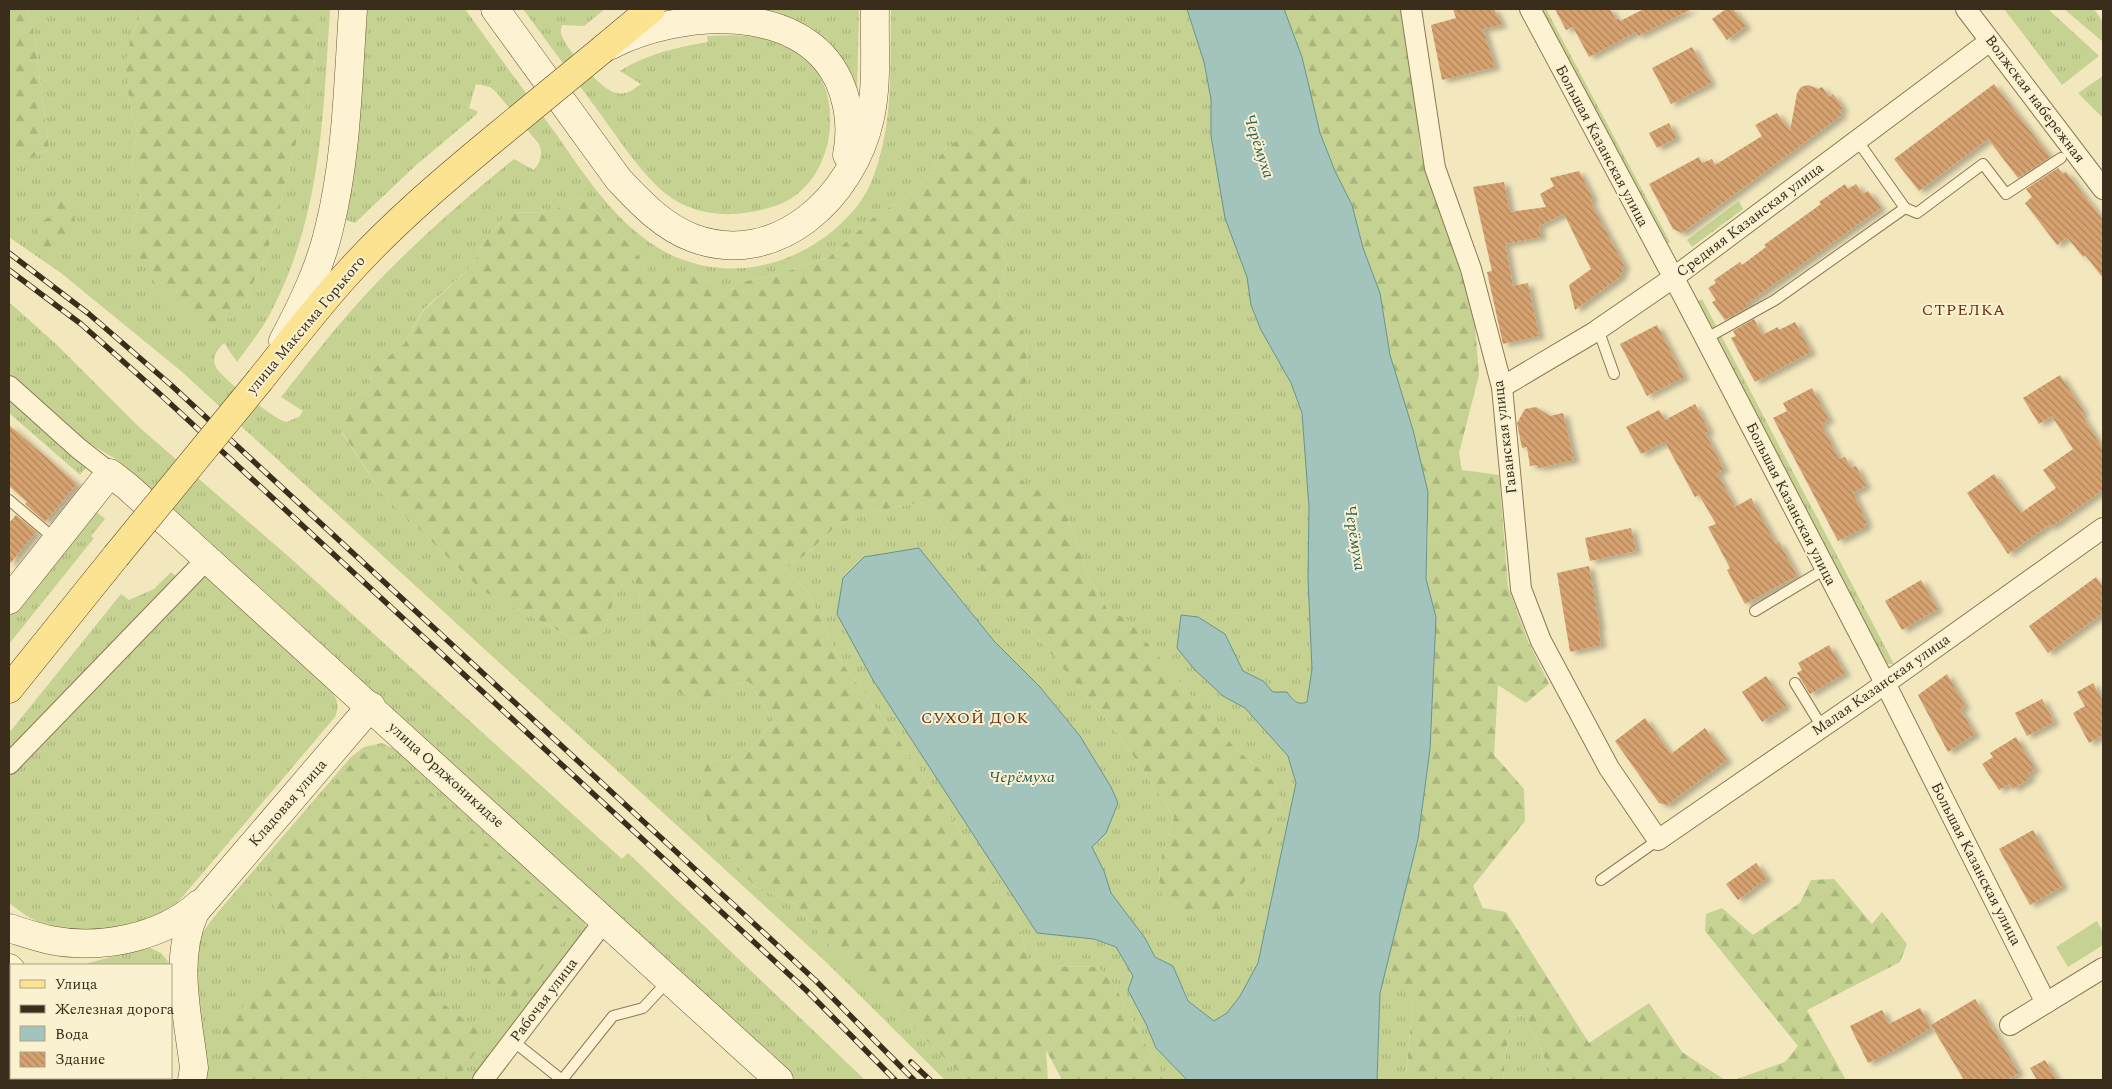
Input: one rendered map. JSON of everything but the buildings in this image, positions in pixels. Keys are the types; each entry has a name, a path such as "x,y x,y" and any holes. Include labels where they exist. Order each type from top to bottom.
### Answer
{"main road":[{"name":"улица Максима Горького","path":"9,689 328,295 363,257 435,189 651,9"}],"street":[{"path":"260,380 279,349 298,310 315,272 330,228 343,149 353,9"},
{"path":"495,9 619,180 639,201 668,225 693,238 713,243 734,244 774,237 795,228 812,216 835,192 850,168 870,118 874,91 875,9"},
{"name":"Гаванская улица","path":"1410,9 1435,168 1472,269 1502,387 1521,589 1541,641 1609,768 1658,840"},
{"name":"Большая Казанская улица","path":"1530,9 1885,683 2046,1003"},
{"name":"Волжская набережная","path":"1966,9 2103,189"},
{"path":"603,49 644,32 673,25 702,21 738,20 784,29 813,46 835,73 844,93 850,117 850,137 841,173 832,190 812,216"},
{"name":"Средняя Казанская улица","path":"1502,387 1598,329 1673,278 1990,41"},
{"path":"9,386 78,448 110,473 9,600"},
{"name":"улица Орджоникидзе","path":"110,473 208,558 779,1080"},
{"name":"Малая Казанская улица","path":"1658,840 1885,683 2103,528"},
{"path":"9,764 208,558"},
{"name":"Кладовая улица","path":"204,900 371,706"},
{"path":"9,928 51,940 108,941 132,937 168,926 181,919 204,900"},
{"path":"192,1080 194,1068 184,976 186,936 196,912 204,900"},
{"name":"Рабочая улица","path":"483,1080 605,920"},
{"path":"132,937 151,937 167,945 180,962 184,976"},
{"path":"2010,1025 2103,968"}],"lane":[{"path":"1857,140 1905,208 1917,213 1983,164 2006,194 2061,158"},
{"path":"1705,339 1775,300 1905,208"},
{"path":"1598,329 1614,374"},
{"path":"9,500 56,540"},
{"path":"1754,610 1825,569"},
{"path":"1795,683 1822,727"},
{"path":"1602,880 1658,840"},
{"path":"513,1041 562,1080 613,1016 643,1008 670,979"}],"green space":[{"path":"9,9 27,9 33,28 49,149 10,169"},
{"path":"27,9 144,9 131,37 128,92 137,133 132,163 140,200 132,229 237,317 266,256 306,106 318,35 319,9 330,9 322,125 311,199 302,235 289,272 273,308 237,362 224,343 214,357 216,367 227,380 260,406 286,422 299,417 303,411 281,397 345,317 385,274 476,190 514,159 534,170 541,157 539,144 496,92 490,87 476,84 469,108 477,111 477,114 415,166 355,223 346,220 359,119 367,9 465,9 585,175 616,213 640,235 663,251 688,261 713,267 739,268 765,265 790,257 814,244 847,218 866,194 879,159 887,117 891,9 1187,9 1204,62 1211,99 1211,136 1216,167 1247,278 1251,305 1261,330 1291,383 1302,413 1309,507 1312,669 1307,702 1298,703 1287,692 1273,692 1263,681 1243,671 1225,634 1198,617 1181,615 1177,648 1194,669 1223,696 1245,708 1288,756 1296,783 1258,963 1240,996 1227,1013 1214,1022 1188,1001 1173,966 1155,957 1145,938 1111,893 1104,871 1092,847 1106,833 1080,736 1040,687 994,641 1028,916 1037,932 1094,939 1116,947 1133,976 1146,1025 1156,1048 1187,1080 1164,1080 1115,986 1098,967 1052,966 1027,958 1021,931 1004,897 898,739 839,659 807,590 784,570 808,553 839,523 881,510 923,502 1120,736 1174,817 1160,862 1159,887 1170,911 1239,892 1274,825 1281,803 1273,781 1235,748 1128,621 1108,610 1090,580 1063,506 1051,495 1026,487 1009,458 1008,427 1027,379 1026,337 998,294 1007,264 1001,245 1029,192 946,147 919,189 875,216 828,258 769,277 740,282 718,300 715,283 687,272 650,272 629,244 579,196 551,212 508,213 487,238 472,266 424,309 404,344 373,369 368,391 351,399 342,433 380,491 481,590 574,639 604,632 615,597 630,568 639,593 647,631 701,704 726,687 748,681 774,721 744,757 709,762 725,851 755,887 794,904 833,949 967,1080 945,1080 827,963 181,371 61,273 9,237 9,169 49,149 33,28"},
{"path":"144,9 319,9 318,35 306,106 266,256 237,317 199,325 160,291 140,259 132,229 140,200 132,163 137,133 128,92 125,64 131,37"},
{"path":"523,9 605,9 584,26 562,25 561,34 570,50 585,69 602,85 616,93 626,93 641,84 620,71 640,60 662,52 708,42 707,36 751,36 772,40 792,48 807,59 819,74 829,101 829,135 819,168 797,194 783,203 765,209 753,212 719,214 695,209 680,203 654,183 635,162"},
{"path":"753,9 859,9 857,93 837,51 820,34 788,16"},
{"path":"1284,9 1403,9 1414,84 1420,150 1474,313 1479,375 1459,453 1462,470 1499,475 1508,587 1528,641 1549,684 1526,703 1498,685 1494,755 1524,789 1525,821 1473,886 1483,908 1506,912 1589,1043 1649,1003 1682,1052 1725,1080 1555,1080 1524,1015 1510,1017 1503,1080 1415,1080 1406,1076 1413,1001 1386,962 1418,839 1430,749 1436,617 1426,579 1428,527 1413,430 1390,355 1380,293 1363,248 1352,205 1335,171 1320,133 1302,57"},
{"path":"1538,9 1546,9 1670,242 1663,245"},
{"path":"2004,9 2048,9 2099,56 2062,85"},
{"path":"2064,9 2094,9 2103,22 2103,42"},
{"path":"2103,76 2103,118 2078,93"},
{"path":"984,126 1008,128 1022,159 1029,192 1001,245 1007,264 998,294 1026,337 1027,379 1008,427 1010,458 1026,486 1051,495 1063,506 1090,580 1108,610 1128,620 1235,748 1273,781 1281,803 1274,826 1239,892 1218,910 1197,915 1170,912 1159,887 1160,862 1174,817 1120,736 923,502 881,510 839,523 808,553 784,570 807,590 839,659 898,739 1004,897 1021,931 1027,958 1052,966 1098,967 1115,986 1164,1080 1062,1080 1046,1050 1048,1080 967,1080 833,949 794,904 755,887 725,851 705,813 701,775 709,762 744,757 774,721 748,681 726,687 701,704 665,685 647,631 639,593 630,569 615,597 604,632 574,639 481,590 380,491 342,432 341,413 351,399 368,391 373,369 404,344 424,310 472,266 487,238 508,213 551,212 579,196 629,244 650,272 687,272 715,283 719,299 740,282 769,277 828,258 875,216 919,189 946,147"},
{"path":"70,191 76,226 65,246 51,254 39,244 37,232 44,220 55,215 59,192"},
{"path":"1739,201 1743,209 1692,247 1687,240"},
{"path":"1702,299 1894,664 1886,664 1694,303"},
{"path":"9,302 56,344 140,428 288,556 622,859 628,853 865,1080 792,1080 205,537 119,461 84,440 9,375"},
{"path":"9,397 87,466 80,475 9,413"},
{"path":"91,507 105,519 91,536 94,538 9,644 9,612"},
{"path":"171,572 181,580 9,758 9,733 121,594 129,600 154,589"},
{"path":"202,575 206,576 329,688 337,702 335,717 184,895 166,912 137,924 105,930 72,930 40,923 9,903 9,771"},
{"path":"382,743 398,751 585,922 586,928 473,1080 204,1080 194,990 195,955 203,933 218,912 351,757 364,747"},
{"path":"366,751 388,754 571,920 569,929 564,940 548,961 514,999 483,977 468,953 450,955 432,982 441,1002 478,1030 483,1042 456,1080 424,1080 390,1075 368,1080 344,1066 320,1080 229,1080 222,1064 219,1035 227,1017 241,1009 254,989 285,961 285,938 264,878 273,856 354,760"},
{"path":"1834,879 1872,924 1882,912 1907,944 1900,962 1807,1010 1846,1080 1734,1080 1785,1062 1798,1046 1705,931 1706,914 1722,908 1753,935 1800,903 1811,880"},
{"path":"2097,921 2103,932 2103,945 2068,967 2056,947"},
{"path":"148,947 161,953 170,964 85,964"},
{"path":"1386,962 1413,1000 1406,1075 1415,1080 1377,1080 1380,993"},
{"path":"1524,1015 1555,1080 1503,1080 1510,1017"}],"water":[{"name":"Черёмуха","path":"1187,9 1284,9 1302,57 1320,133 1335,171 1352,205 1363,248 1380,293 1390,355 1413,430 1428,492 1426,579 1436,617 1430,749 1418,839 1380,993 1377,1080 1187,1080 1156,1048 1128,990 1133,976 1116,947 1094,939 1037,933 873,680 837,614 843,578 864,557 919,548 994,641 1040,687 1080,736 1111,787 1118,803 1106,833 1092,847 1104,871 1111,893 1145,938 1155,957 1173,966 1188,1001 1214,1021 1227,1013 1240,996 1258,963 1296,783 1288,756 1245,708 1223,696 1194,669 1177,648 1181,615 1198,617 1225,634 1243,671 1263,681 1273,692 1287,692 1298,703 1307,702 1312,669 1308,578 1309,507 1302,413 1291,383 1261,330 1251,305 1247,277 1225,218 1211,136 1211,99 1204,62"}],"railway":[{"path":"9,253 89,314 171,385 815,980 914,1080"},
{"path":"9,270 81,324 161,395 806,990 895,1080"},
{"path":"911,1062 930,1080"}],"district":[{"name":"СТРЕЛКА","path":"1964,310"},
{"name":"СУХОЙ ДОК","path":"975,718"}]}
